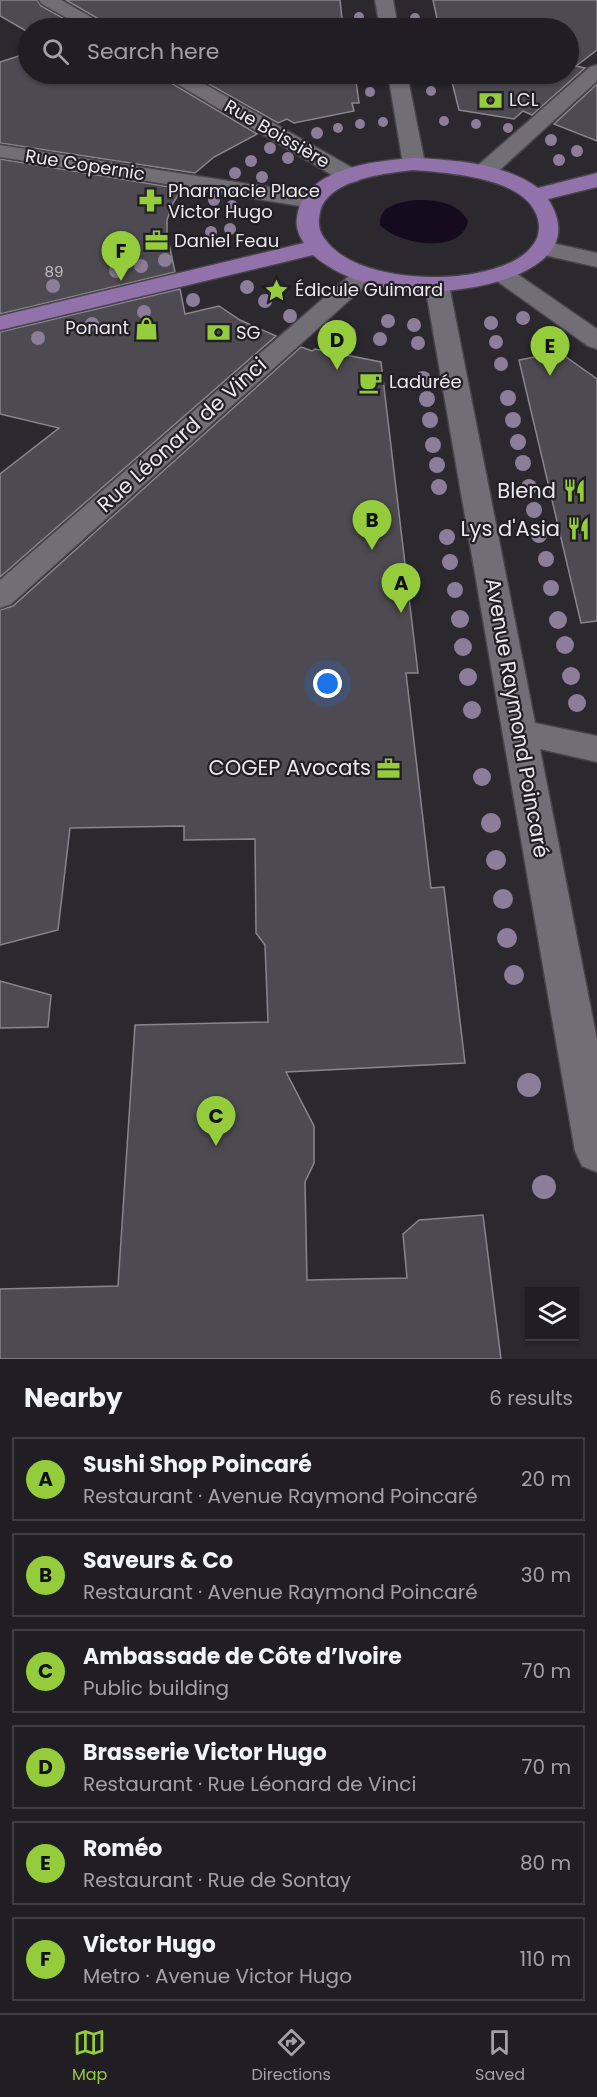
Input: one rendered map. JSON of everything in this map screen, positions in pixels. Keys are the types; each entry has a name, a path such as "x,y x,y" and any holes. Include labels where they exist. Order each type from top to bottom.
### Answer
{"main road":[{"path":"414,164 451,165 484,172 512,183 533,196 543,207 550,220 550,235 543,248 526,264 502,274 475,281 437,285 398,282 365,274 337,261 318,247 306,225 312,201 327,187 350,176 378,167 414,164"},
{"path":"533,196 597,180"},
{"path":"0,323 318,247"}],"street":[{"path":"48,0 80,18"},
{"path":"384,0 387,18"},
{"path":"484,172 597,71"},
{"name":"Rue Boissière","path":"191,84 350,176"},
{"path":"399,84 414,164"},
{"name":"Rue Copernic","path":"0,151 312,201"},
{"path":"543,248 597,260"},
{"name":"Rue Léonard de Vinci","path":"0,597 365,274"},
{"path":"502,274 597,341"},
{"name":"Avenue Raymond Poincaré","path":"437,285 597,1151"},
{"path":"519,732 597,750"}],"shaded area":[{"path":"417,200 446,203 458,210 468,221 463,232 454,239 428,243 400,238 380,225 380,218 387,209"}],"building":[{"path":"0,0 37,0 41,6 63,18 18,18 18,26 0,16"},
{"path":"66,0 340,0 342,18 97,18"},
{"path":"433,0 597,0 597,50 579,64 579,18 437,18"},
{"path":"18,56 18,84 173,84 257,134 214,157 195,173 0,143 0,62"},
{"path":"209,84 356,84 359,103 352,103 354,111 294,123 287,119 278,123"},
{"path":"452,84 567,84 532,115 523,111 514,119 459,110"},
{"path":"597,84 597,141 554,124"},
{"path":"0,159 182,189 173,203 167,220 167,234 175,272 0,314"},
{"path":"180,289 185,314 219,306 240,320 276,336 0,577 0,474 59,428 0,414 0,332"},
{"path":"301,347 312,351 315,349 381,362 418,673 406,673 431,888 444,887 465,1063 286,1072 314,1126 314,1163 305,1182 307,1280 407,1278 403,1234 419,1220 483,1215 501,1359 0,1359 0,1289 118,1286 135,1025 268,1022 265,945 256,933 255,839 184,840 184,826 70,828 58,930 0,945 0,610 13,606"},
{"path":"559,352 597,379 597,621 581,623 519,360"},
{"path":"0,981 51,995 48,1027 0,1028"}],"place":[{"name":"LCL","path":"491,100"},
{"name":"Pharmacie Place Victor Hugo","path":"150,201"},
{"name":"Daniel Feau","path":"156,241"},
{"name":"Victor Hugo","path":"121,281"},
{"name":"Édicule Guimard","path":"277,290"},
{"name":"Ponant","path":"147,328"},
{"name":"SG","path":"218,333"},
{"name":"Brasserie Victor Hugo","path":"337,370"},
{"name":"Roméo","path":"550,376"},
{"name":"Ladurée","path":"371,382"},
{"name":"Blend","path":"574,491"},
{"name":"Lys d'Asia","path":"578,529"},
{"name":"Saveurs & Co","path":"372,550"},
{"name":"Sushi Shop Poincaré","path":"401,613"},
{"name":"COGEP Avocats","path":"389,768"},
{"name":"Ambassade de Côte d’Ivoire","path":"216,1146"}]}
